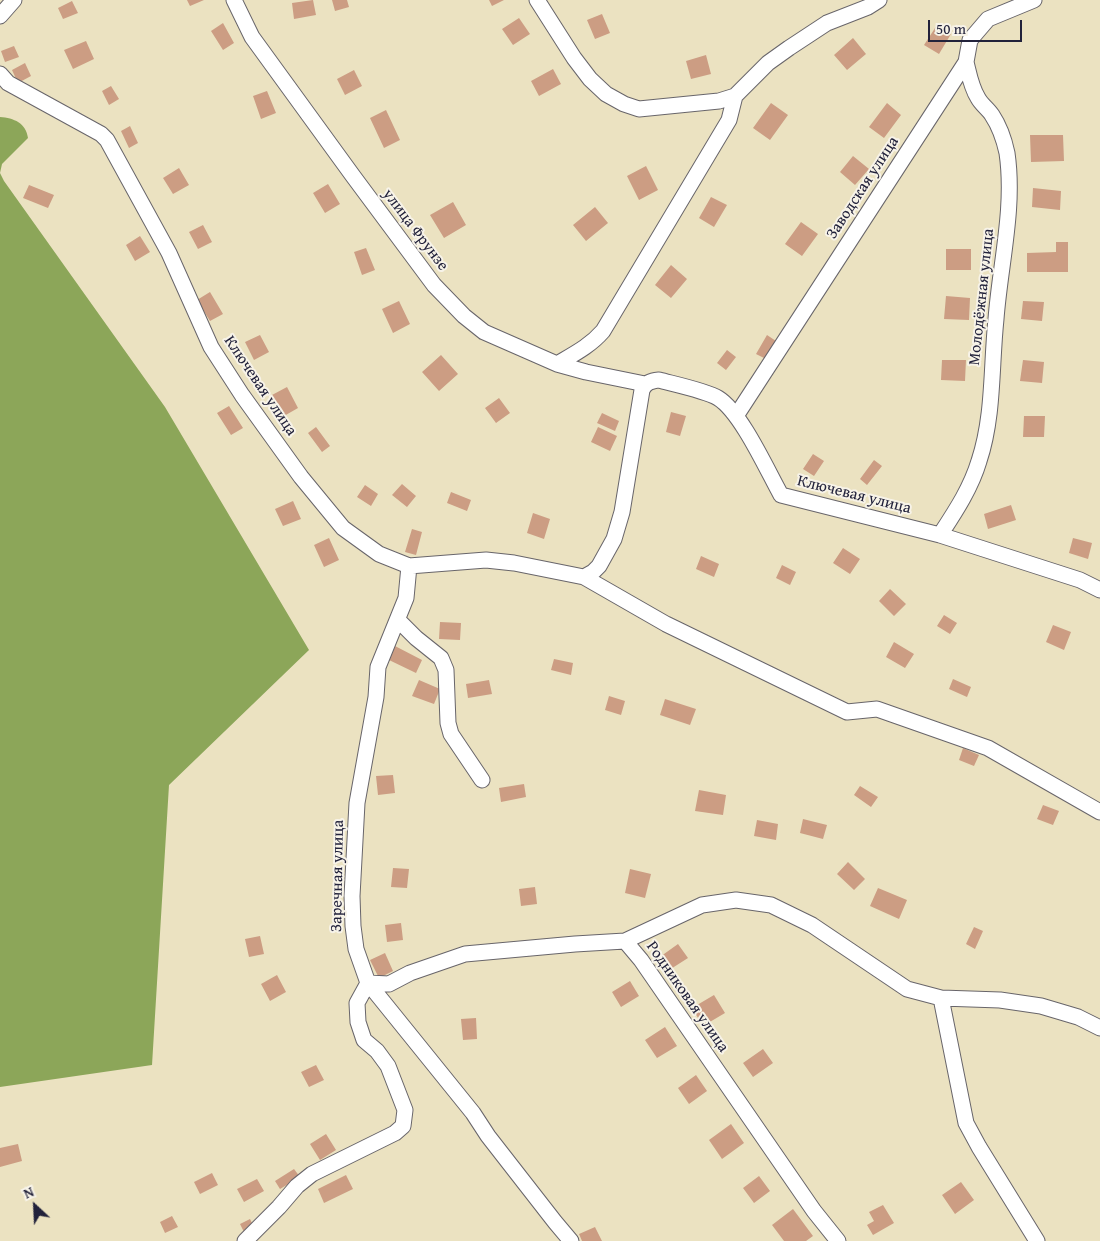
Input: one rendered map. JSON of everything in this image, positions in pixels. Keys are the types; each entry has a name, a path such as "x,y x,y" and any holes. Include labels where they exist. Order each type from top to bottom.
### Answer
{"street":[{"path":"0,16 14,0"},
{"name":"улица Фрунзе","path":"234,0 252,37 434,285 464,316 484,332 557,364 645,384"},
{"path":"537,0 574,58 590,79 606,94 624,104 639,109 719,101 735,96 768,63 789,48 827,23 868,7 879,0"},
{"name":"Заводская улица","path":"736,416 966,62 970,40 988,19 1034,0"},
{"name":"Молодёжная улица","path":"940,535 958,508 969,486 984,444 988,425 996,318 1008,215 1009,179 1007,154 1002,133 992,115 978,98 970,79 966,62"},
{"name":"Ключевая улица","path":"0,74 8,83 101,134 107,140 169,253 211,347 242,395 301,477 343,528 379,554 409,566 486,560 514,562 584,576 666,624 847,712 877,709 988,748 1100,812"},
{"path":"557,364 584,349 603,331 729,120 735,96"},
{"name":"Ключевая улица","path":"645,384 660,380 718,398 736,416 781,495 940,535 1080,580 1100,590"},
{"path":"584,576 600,566 614,539 622,512 642,390 645,384"},
{"name":"Заречная улица","path":"409,566 406,598 378,667 376,697 357,804 352,896 356,949 368,983 467,1105 488,1136 571,1241"},
{"path":"398,620 440,658 446,670 448,723 451,734 482,780"},
{"path":"625,941 702,905 736,900 771,905 812,925 907,988 941,998 1000,1000 1041,1006 1078,1017 1100,1028"},
{"name":"Родниковая улица","path":"368,983 389,984 410,973 465,954 625,941 641,960 814,1211 838,1241"},
{"path":"245,1241 297,1186 312,1174 395,1133 403,1126 405,1110 388,1066 378,1051 364,1040 358,1022 357,1003 368,983"},
{"path":"941,998 966,1123 1037,1241"}],"green space":[{"path":"0,117 10,119 22,125 28,138 2,164 0,173"},
{"path":"0,173 165,407 309,650 169,785 152,1065 0,1087"}],"building":[{"path":"187,0 204,0 190,6"},
{"path":"313,0 316,15 294,19 292,3"},
{"path":"332,0 347,0 349,7 335,11"},
{"path":"489,0 504,0 492,6"},
{"path":"72,1 78,13 63,19 58,8"},
{"path":"602,14 610,33 595,39 587,20"},
{"path":"519,18 530,34 513,45 502,29"},
{"path":"223,23 234,43 223,50 211,31"},
{"path":"937,25 951,34 939,54 924,45"},
{"path":"853,38 866,54 847,70 834,55"},
{"path":"86,41 94,59 73,69 64,50"},
{"path":"14,46 19,57 5,62 1,51"},
{"path":"706,55 711,74 691,79 686,61"},
{"path":"25,63 31,76 18,83 12,70"},
{"path":"553,69 561,84 539,96 531,81"},
{"path":"354,70 362,86 345,95 337,79"},
{"path":"111,86 119,99 109,105 102,91"},
{"path":"267,91 276,113 261,119 253,96"},
{"path":"771,103 788,115 770,140 753,128"},
{"path":"887,103 901,115 884,138 869,127"},
{"path":"386,110 400,140 384,148 370,118"},
{"path":"130,126 138,143 129,148 121,131"},
{"path":"1030,135 1063,135 1064,161 1031,162"},
{"path":"853,156 869,169 855,185 840,172"},
{"path":"646,166 658,190 639,200 627,176"},
{"path":"179,168 189,185 173,194 163,178"},
{"path":"328,184 340,204 325,213 313,193"},
{"path":"29,185 54,195 48,208 23,198"},
{"path":"1033,188 1061,191 1060,210 1032,207"},
{"path":"711,197 727,205 714,227 699,218"},
{"path":"453,202 466,225 444,238 430,215"},
{"path":"595,207 608,223 586,241 573,225"},
{"path":"801,222 818,234 802,256 785,244"},
{"path":"203,225 212,242 198,249 189,232"},
{"path":"140,236 150,252 135,261 126,245"},
{"path":"1056,242 1068,242 1068,272 1027,272 1027,253 1056,252"},
{"path":"366,248 375,270 362,275 354,252"},
{"path":"946,249 971,249 971,270 946,270"},
{"path":"671,265 687,279 671,298 655,285"},
{"path":"210,292 223,314 210,321 197,300"},
{"path":"946,296 970,298 969,320 944,319"},
{"path":"399,301 410,324 393,333 382,309"},
{"path":"1023,301 1044,302 1042,321 1021,319"},
{"path":"260,335 269,352 254,360 245,342"},
{"path":"767,335 776,341 766,359 756,354"},
{"path":"727,350 736,357 726,370 717,363"},
{"path":"441,355 458,374 439,391 422,372"},
{"path":"942,360 966,360 965,381 941,380"},
{"path":"1023,360 1044,362 1042,383 1020,381"},
{"path":"287,387 298,408 284,416 272,395"},
{"path":"499,398 510,413 496,423 485,408"},
{"path":"229,406 243,428 231,435 217,413"},
{"path":"671,412 686,416 680,436 666,432"},
{"path":"602,413 619,421 615,431 597,423"},
{"path":"1024,416 1045,416 1044,437 1023,437"},
{"path":"316,427 330,446 322,452 308,433"},
{"path":"598,427 617,436 610,451 591,442"},
{"path":"813,454 824,461 814,476 803,469"},
{"path":"874,460 882,466 867,485 860,479"},
{"path":"402,484 416,496 407,507 392,495"},
{"path":"365,485 378,494 371,506 357,497"},
{"path":"451,492 471,500 467,511 447,503"},
{"path":"293,501 301,519 283,526 275,509"},
{"path":"1011,505 1016,520 988,529 984,514"},
{"path":"533,513 550,519 544,539 527,533"},
{"path":"412,529 422,532 416,555 405,552"},
{"path":"329,538 339,560 324,567 314,545"},
{"path":"1073,538 1092,543 1088,559 1069,553"},
{"path":"843,548 860,559 850,574 833,563"},
{"path":"701,556 719,564 714,577 696,569"},
{"path":"782,565 796,572 790,585 776,578"},
{"path":"890,589 906,604 894,616 879,601"},
{"path":"944,615 957,623 950,634 937,626"},
{"path":"440,622 461,623 460,640 439,639"},
{"path":"1053,625 1071,632 1064,650 1046,642"},
{"path":"894,642 914,654 905,668 886,657"},
{"path":"395,646 422,660 416,673 389,660"},
{"path":"554,659 573,663 571,675 551,670"},
{"path":"953,679 971,687 967,697 949,689"},
{"path":"419,680 440,689 434,704 412,696"},
{"path":"489,680 492,694 468,698 466,684"},
{"path":"609,696 625,701 621,715 605,710"},
{"path":"665,699 696,709 690,725 660,715"},
{"path":"963,748 979,755 974,766 959,760"},
{"path":"393,775 395,793 378,795 376,776"},
{"path":"524,784 526,797 501,802 499,788"},
{"path":"860,786 878,797 871,807 854,795"},
{"path":"699,790 726,795 723,815 695,811"},
{"path":"1043,805 1059,811 1053,825 1037,819"},
{"path":"803,819 827,825 823,839 800,833"},
{"path":"757,820 778,824 776,840 754,836"},
{"path":"848,862 865,879 854,890 837,874"},
{"path":"393,868 409,869 407,888 391,887"},
{"path":"630,869 651,874 645,898 625,893"},
{"path":"535,887 537,904 521,906 519,889"},
{"path":"878,888 907,900 899,919 870,906"},
{"path":"401,923 403,940 387,942 385,925"},
{"path":"974,927 983,931 975,949 966,944"},
{"path":"260,936 264,954 249,957 245,939"},
{"path":"678,944 688,958 666,972 657,959"},
{"path":"385,953 393,971 379,978 370,960"},
{"path":"277,975 286,992 270,1001 261,984"},
{"path":"630,981 639,996 621,1007 612,992"},
{"path":"714,995 725,1013 703,1026 692,1008"},
{"path":"476,1018 477,1039 463,1040 461,1019"},
{"path":"665,1027 677,1046 657,1058 645,1040"},
{"path":"763,1049 773,1063 753,1077 743,1063"},
{"path":"316,1065 324,1080 309,1087 301,1072"},
{"path":"696,1075 707,1091 689,1104 678,1088"},
{"path":"731,1124 744,1143 722,1159 709,1140"},
{"path":"326,1134 336,1150 320,1160 310,1144"},
{"path":"18,1144 22,1161 0,1167 0,1148"},
{"path":"294,1169 300,1177 280,1189 275,1181"},
{"path":"212,1173 218,1185 200,1194 194,1182"},
{"path":"346,1175 353,1189 324,1203 318,1189"},
{"path":"759,1176 770,1191 754,1203 743,1188"},
{"path":"257,1179 264,1191 244,1202 237,1189"},
{"path":"961,1182 974,1200 955,1214 942,1195"},
{"path":"883,1205 894,1223 873,1235 867,1225 874,1221 869,1212"},
{"path":"793,1209 813,1236 806,1241 784,1241 772,1225"},
{"path":"172,1216 178,1227 165,1233 160,1222"},
{"path":"250,1219 255,1229 245,1234 240,1224"},
{"path":"595,1227 602,1241 582,1241 579,1234"}]}
